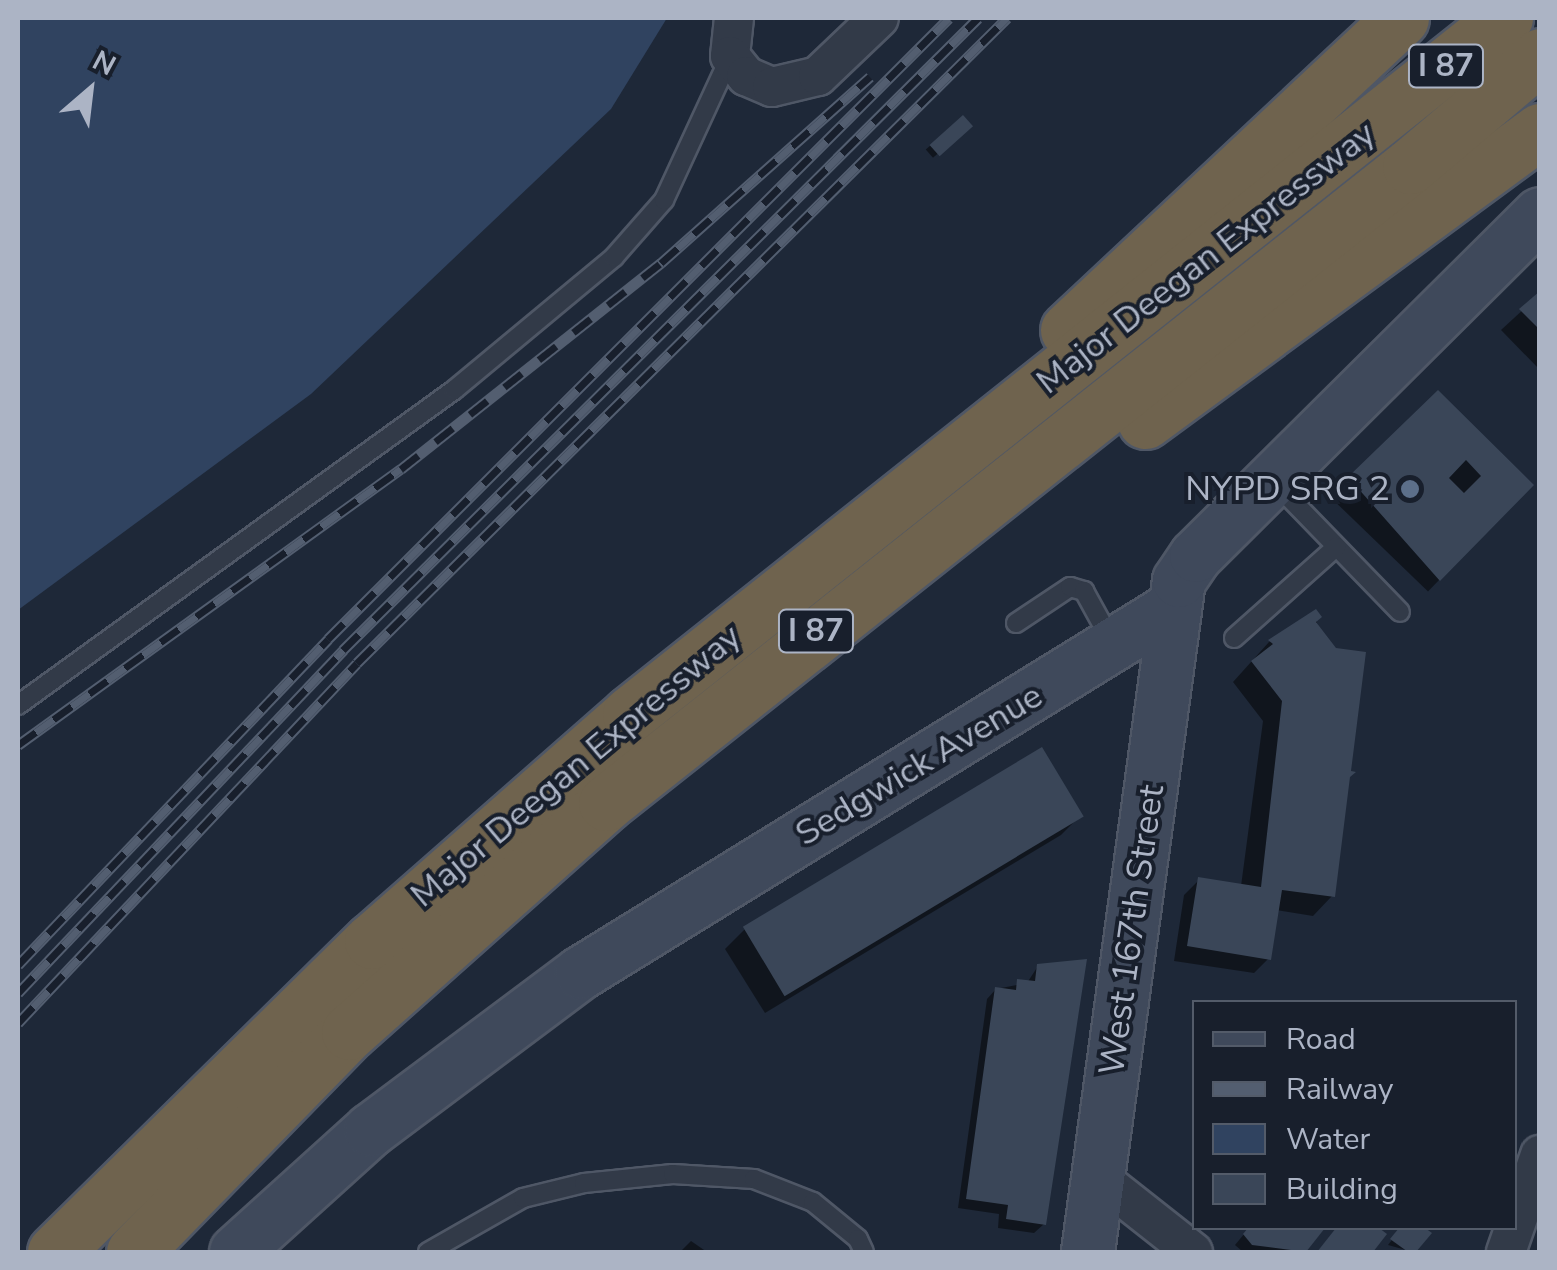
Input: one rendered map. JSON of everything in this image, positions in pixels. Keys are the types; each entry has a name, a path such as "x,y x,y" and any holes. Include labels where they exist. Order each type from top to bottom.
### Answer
{"highway":[{"path":"897,502 1112,286 1401,18"},
{"path":"1387,114 1473,18"},
{"name":"Major Deegan Expressway","path":"55,1252 456,864 630,714 1505,18"},
{"name":"Major Deegan Expressway","path":"134,1252 349,1032 620,790 1410,166 1540,56"},
{"path":"169,1252 459,980 716,759 1164,406 1540,131"}],"main road":[{"path":"1173,608 1185,570 1540,214"},
{"name":"Sedgwick Avenue","path":"236,1252 371,1130 581,973 1173,608"},
{"name":"West 167th Street","path":"1088,1252 1173,608"}],"street":[{"path":"734,18 730,56 757,84 804,84 879,18"},
{"path":"1517,1221 1540,1155"},
{"path":"1098,1177 1193,1252"}],"lane":[{"path":"18,705 454,390 614,256 664,200 730,56"},
{"path":"1272,480 1400,612"},
{"path":"1234,638 1336,547"},
{"path":"1016,624 1070,587 1084,591 1114,647"},
{"path":"428,1252 523,1198 584,1182 673,1174 754,1179 813,1202 858,1239 864,1252"}],"water":[{"path":"18,18 667,18 611,109 311,394 18,610"}],"building":[{"path":"963,115 973,126 940,156 930,145"},
{"path":"1540,291 1540,330 1519,309"},
{"name":"NYPD SRG 2","path":"1438,390 1534,485 1440,581 1348,477","holes":["1466,460 1481,476 1464,493 1449,478"]},
{"path":"1316,609 1322,617 1316,622 1336,648 1366,652 1351,771 1356,772 1350,777 1335,897 1282,890 1271,960 1187,946 1198,877 1261,887 1282,701 1251,661 1273,644 1268,640"},
{"path":"1042,747 1084,816 785,996 743,927"},
{"path":"1087,959 1046,1225 1006,1219 1008,1205 966,1199 995,987 1016,990 1017,979 1035,981 1037,964"},
{"path":"1246,1230 1323,1230 1306,1252 1252,1245 1243,1234"},
{"path":"1334,1230 1382,1230 1387,1234 1373,1252 1317,1252"},
{"path":"1397,1230 1432,1233 1416,1252 1408,1252 1390,1239"}],"railway":[{"path":"18,965 328,639 949,18"},
{"path":"18,993 343,650 978,18"},
{"path":"18,1023 357,663 1007,18"},
{"path":"18,745 401,469 661,263 870,77"}],"place":[{"name":"NYPD SRG 2","path":"1410,489"}]}
